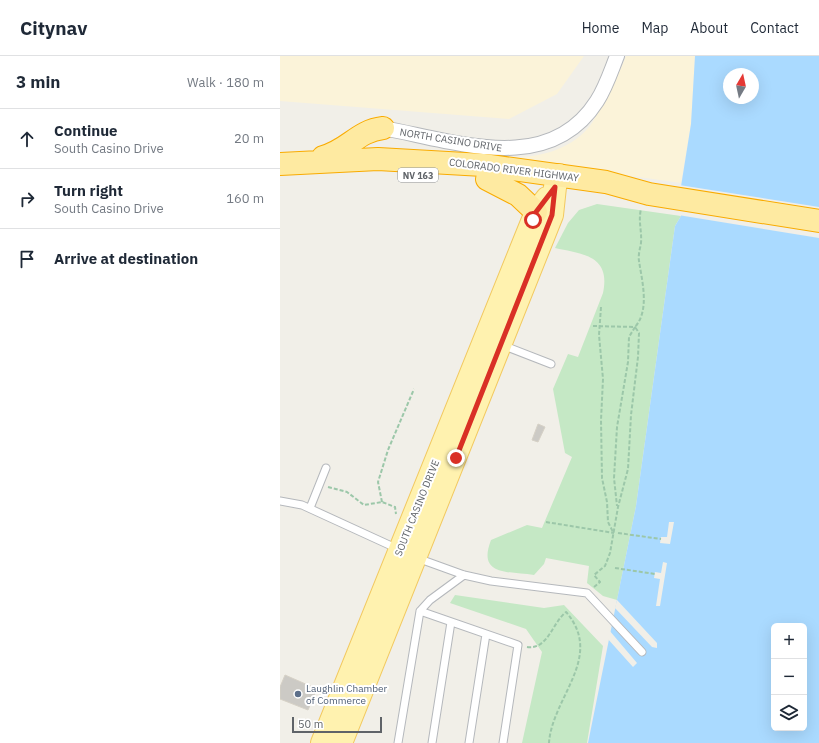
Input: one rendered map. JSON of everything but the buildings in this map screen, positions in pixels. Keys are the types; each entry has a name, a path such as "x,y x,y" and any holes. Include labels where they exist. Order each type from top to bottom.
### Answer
{"highway":[{"path":"378,159 369,151 369,146 371,139 383,128"},
{"path":"290,163 338,152 368,131 383,128"},
{"name":"COLORADO RIVER HIGHWAY","path":"290,163 378,159 483,165 557,181"},
{"name":"COLORADO RIVER HIGHWAY","path":"280,178 387,173 487,179 606,182 645,201 819,221"},
{"path":"487,179 518,195 536,212"}],"main road":[{"name":"SOUTH CASINO DRIVE","path":"341,743 408,554 536,212 557,181"},
{"name":"SOUTH CASINO DRIVE","path":"322,743 501,345 552,215 557,181"}],"street":[{"name":"NORTH CASINO DRIVE","path":"383,128 496,148 515,149 540,144 572,128 590,110 603,90 617,56"}],"lane":[{"path":"501,345 550,364"},
{"path":"310,508 326,468"},
{"path":"280,501 294,503 310,508 408,554 464,575 491,581 587,593 642,652"},
{"path":"398,743 420,611 430,600 464,575"},
{"path":"420,611 518,645 503,743"},
{"path":"432,743 451,622"},
{"path":"469,743 486,634"}],"path":[{"path":"618,508 614,478 616,434 628,362 629,337 639,322 643,310 644,283 639,260 641,242 639,221 645,201"},
{"path":"601,307 599,345 603,380 601,420 602,478 607,502 608,522 614,533"},
{"path":"593,326 635,327 640,333 638,367 631,415 628,469 618,508 610,553 605,566 594,575 600,582 594,587"},
{"path":"382,502 378,482 388,450 414,389"},
{"path":"320,485 347,492 364,505 382,502 395,507 397,521"},
{"path":"546,522 614,533"},
{"path":"618,533 661,540"},
{"path":"615,568 655,574"},
{"path":"518,645 531,647 544,642 566,612 573,620 580,635 580,648 576,669 551,729 549,743"}],"green space":[{"path":"597,204 681,216 675,226 636,506 617,600 603,596 587,583 589,566 546,558 544,564 534,575 498,570 492,566 488,560 491,540 527,525 542,528 572,457 565,453 553,389 568,354 578,357 603,293 604,280 603,271 592,258 575,252 555,248 568,223 579,210"},
{"path":"455,595 544,608 564,605 603,646 587,743 522,743 542,652 526,629 450,603"}],"sand":[{"path":"280,56 584,56 557,94 509,119 280,101"},
{"path":"626,56 695,56 691,124 681,183 505,158 528,157 550,152 561,148 581,136 593,121 616,79"}],"water":[{"path":"695,56 819,56 819,743 588,743 636,506 675,226 681,216 679,199 691,124"}],"pier":[{"path":"679,185 819,207 819,238 678,215 677,199"},
{"path":"669,522 674,522 670,544 660,543 661,537 667,537"},
{"path":"663,562 667,563 660,606 656,606 660,579 654,578 655,572 661,573"},
{"path":"617,600 657,643 657,648 652,647 615,608"},
{"path":"609,630 637,663 633,667 607,638"}],"place":[{"name":"Laughlin Chamber of Commerce","path":"298,694"}],"route":[{"path":"456,458 552,215 555,187 536,212 533,220"}]}
